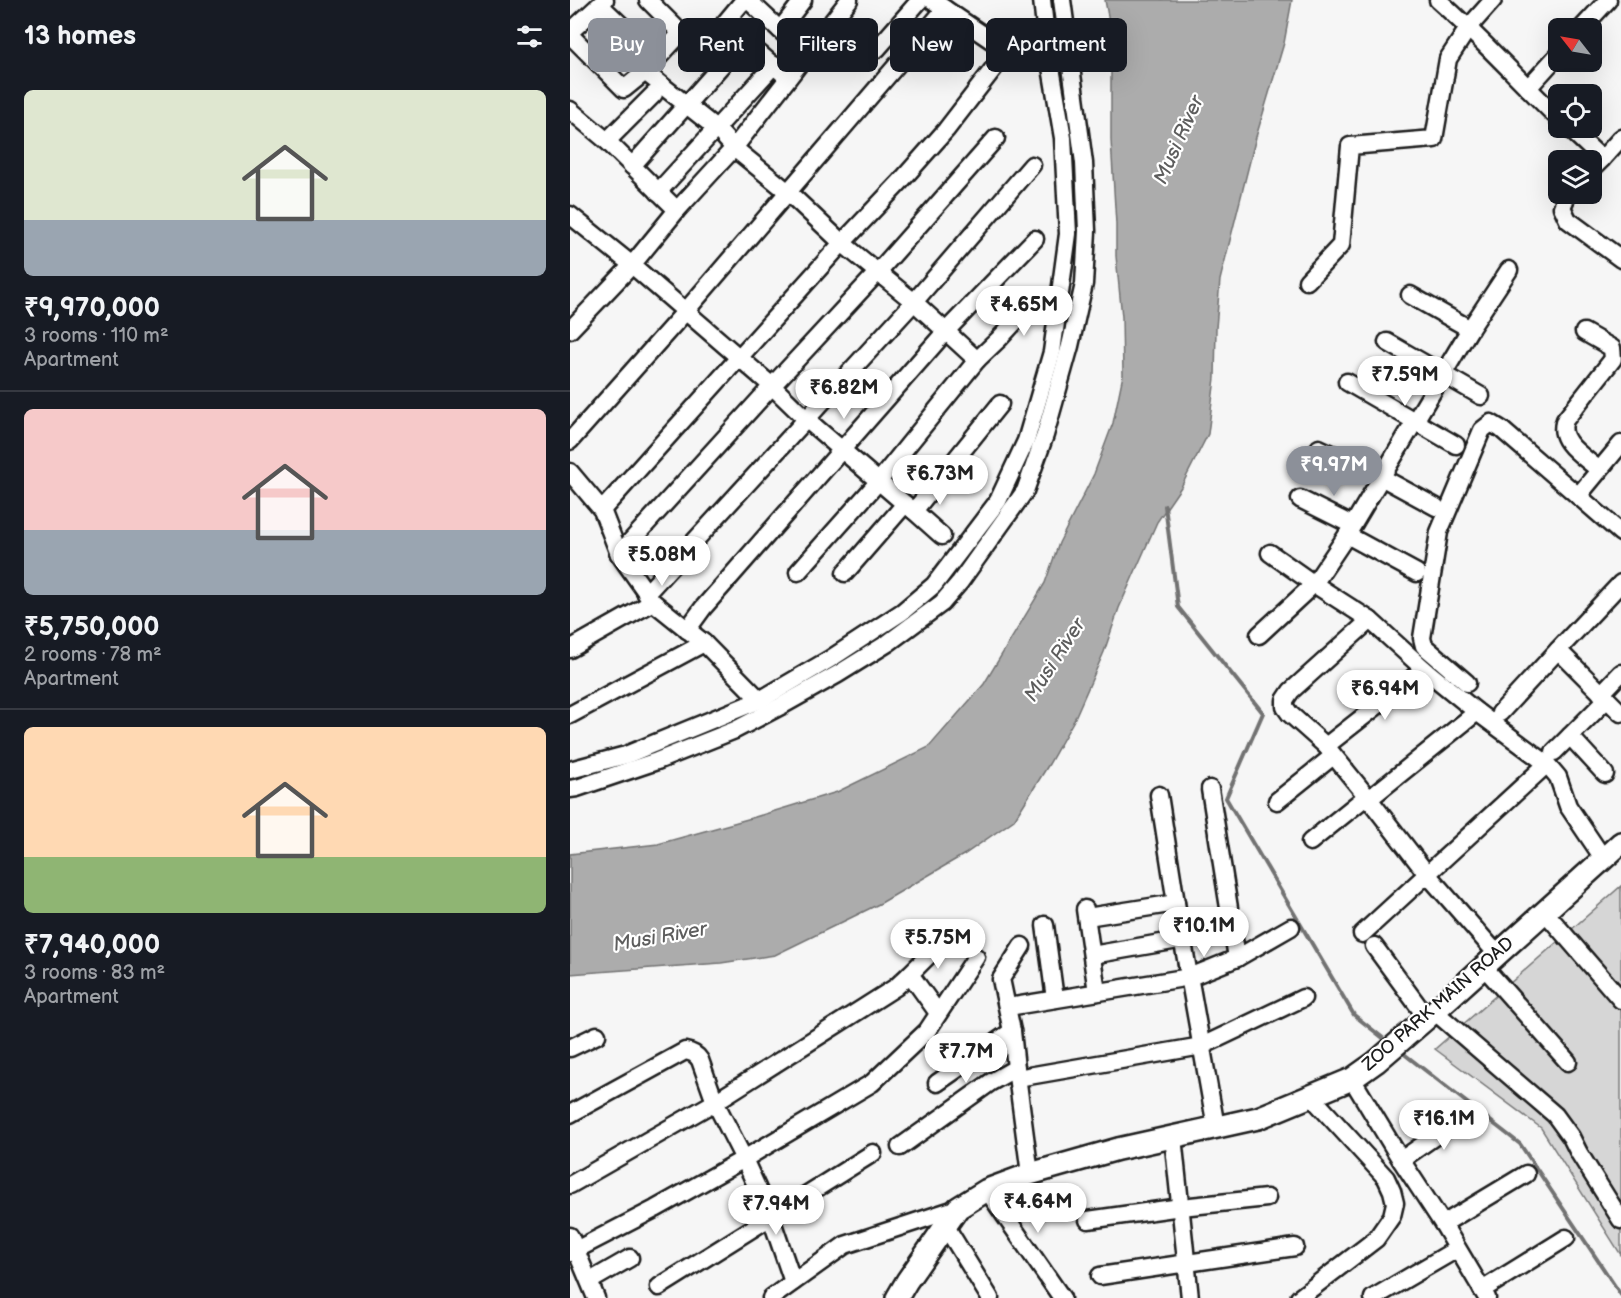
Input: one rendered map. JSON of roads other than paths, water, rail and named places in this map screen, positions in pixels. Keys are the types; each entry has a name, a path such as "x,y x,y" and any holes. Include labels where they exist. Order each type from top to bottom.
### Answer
{"main road":[{"name":"ZOO PARK MAIN ROAD","path":"897,1298 958,1208 987,1190 1030,1174 1118,1149 1258,1118 1352,1079 1376,1062 1616,849"}],"street":[{"path":"648,0 681,33 666,49"},
{"path":"730,18 746,0 777,27"},
{"path":"789,18 803,0"},
{"path":"836,18 849,0"},
{"path":"878,48 920,0"},
{"path":"1042,0 1044,18"},
{"path":"570,789 657,761 735,730 838,674 888,643 942,603 960,582 1025,491 1045,435 1070,346 1084,284 1087,231 1084,163 1062,0"},
{"path":"1438,0 1469,27 1548,108"},
{"path":"1307,281 1341,245 1350,146 1434,140 1448,59 1469,27 1493,0"},
{"path":"1591,18 1608,0"},
{"path":"588,51 570,33 603,2 618,18"},
{"path":"570,441 788,192 938,5 986,37"},
{"path":"765,58 788,78"},
{"path":"658,192 774,65"},
{"path":"1528,88 1548,66"},
{"path":"608,72 624,88 645,72 687,104 717,129 734,148 788,192 842,243 914,302 977,360"},
{"path":"632,166 716,72"},
{"path":"572,323 632,265 677,210 734,148 793,72"},
{"path":"602,510 738,357 900,182 946,130 991,72"},
{"path":"570,770 626,755 760,700 830,659 902,612 934,585 999,501 1026,441 1052,352 1068,234 1063,138 1052,72"},
{"path":"607,141 654,94"},
{"path":"570,110 607,141 677,210"},
{"path":"619,554 877,273 996,138"},
{"path":"1577,138 1586,150"},
{"path":"1602,159 1621,138"},
{"path":"570,649 649,598 806,419 914,302 1032,165"},
{"path":"1563,204 1562,207 1568,220 1621,259"},
{"path":"570,214 772,386 806,419 942,536"},
{"path":"687,630 703,608 841,449 946,331 1035,238"},
{"path":"1259,635 1314,584 1350,530 1470,329 1509,270"},
{"path":"1410,295 1470,329"},
{"path":"798,572 879,481 977,360 1024,312"},
{"path":"1584,332 1612,348 1613,359 1562,427 1568,443 1599,470"},
{"path":"1387,342 1481,396"},
{"path":"1347,382 1456,445"},
{"path":"845,573 910,507 1000,404"},
{"path":"1467,683 1424,646 1422,639 1439,532 1482,430 1491,423 1501,429 1621,533"},
{"path":"1578,496 1621,444"},
{"path":"1319,448 1381,477 1436,507"},
{"path":"570,472 602,510 619,554 649,598 704,643 760,700"},
{"path":"1300,499 1417,573"},
{"path":"1270,553 1370,620 1424,669 1477,712 1550,758 1568,806 1616,849"},
{"path":"1500,713 1621,583"},
{"path":"1370,620 1291,691 1285,700 1286,708 1329,751 1368,797 1568,1062"},
{"path":"570,715 704,643"},
{"path":"1558,650 1621,713"},
{"path":"1277,801 1329,751 1424,669"},
{"path":"1621,673 1604,697 1550,758 1427,874 1368,940 1431,1014 1555,1115 1571,1137 1621,1220"},
{"path":"1310,842 1477,712"},
{"path":"1570,736 1605,774"},
{"path":"1210,789 1237,958"},
{"path":"1159,795 1216,1127"},
{"path":"1098,992 1086,913 1176,903"},
{"path":"1544,911 1621,1000"},
{"path":"1045,925 1055,999"},
{"path":"1008,1007 1190,977 1237,958 1291,927"},
{"path":"570,1185 715,1102 896,987 954,930"},
{"path":"1092,955 1184,939"},
{"path":"1022,946 1001,979 1012,1031 1030,1174"},
{"path":"596,1298 572,1246 655,1209 872,1083 927,1031 976,957"},
{"path":"910,974 938,1012"},
{"path":"900,1147 991,1082 1016,1073 1202,1046 1303,998"},
{"path":"937,1083 1012,1031"},
{"path":"570,1048 597,1035"},
{"path":"570,1114 685,1051 691,1052 700,1060 715,1102 771,1218 793,1281"},
{"path":"1352,1079 1484,1294 1566,1238"},
{"path":"1299,1298 1376,1239 1392,1216 1395,1203 1386,1178 1310,1095"},
{"path":"1401,1160 1467,1114"},
{"path":"1173,1137 1190,1298"},
{"path":"659,1287 873,1153"},
{"path":"1443,1224 1526,1174"},
{"path":"987,1190 1062,1298"},
{"path":"1088,1220 1267,1198"},
{"path":"771,1298 845,1245 958,1208"},
{"path":"945,1226 990,1298"},
{"path":"1100,1276 1295,1247"},
{"path":"1373,1298 1457,1249"},
{"path":"590,1281 630,1258"}],"water":[{"name":"Musi River","path":"1105,0 1292,0 1284,43 1256,137 1220,280 1215,378 1208,434 1181,487 1157,522 1074,720 1014,820 965,854 881,903 775,955 721,963 570,974 570,854 658,844 755,817 837,792 929,747 984,684 1045,583 1059,543 1094,474 1113,423 1123,375 1122,317 1116,256 1111,140 1111,72 1127,72 1127,18 1108,18"}],"waterway":[{"path":"1165,506 1178,607 1263,713 1226,798 1354,1015 1388,1042"},
{"path":"1399,1050 1520,1144 1621,1295"}]}
